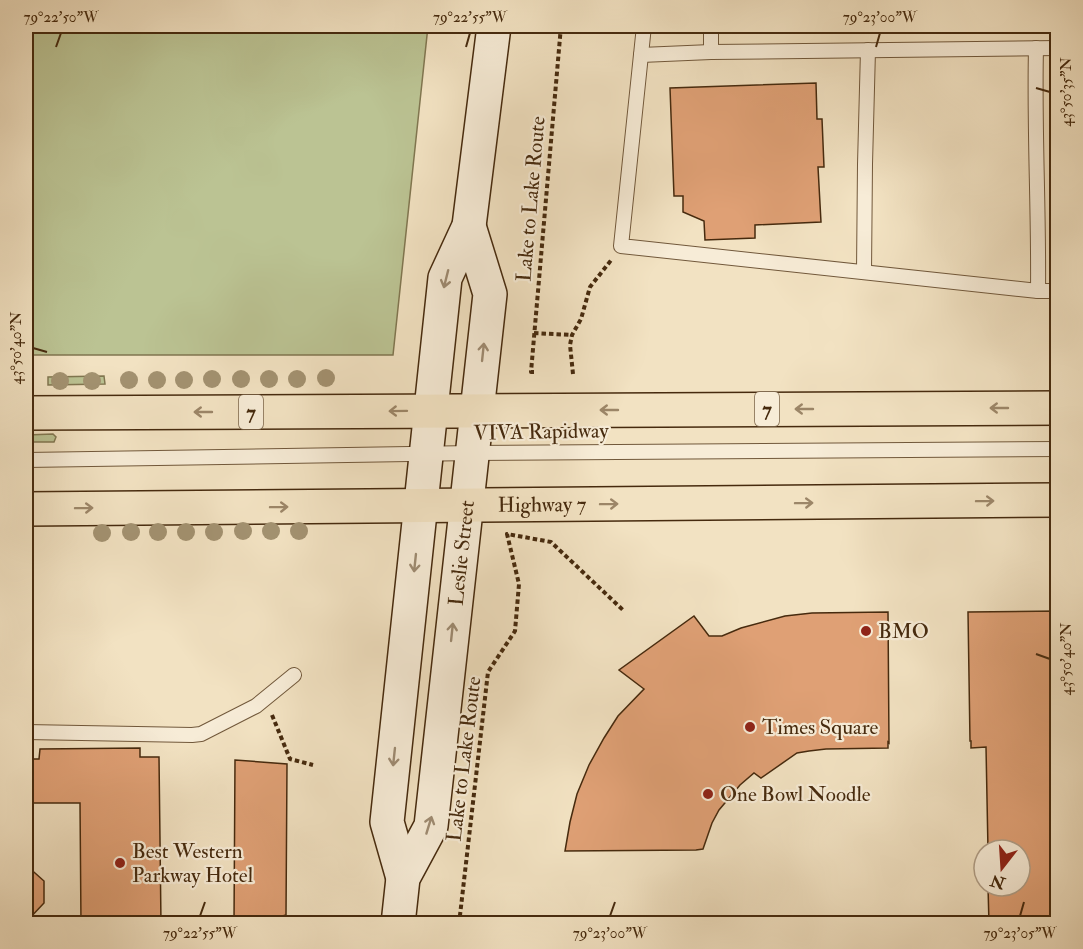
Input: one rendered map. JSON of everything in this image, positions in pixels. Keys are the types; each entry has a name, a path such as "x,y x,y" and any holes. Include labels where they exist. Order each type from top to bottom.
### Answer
{"main road":[{"name":"Leslie Street","path":"403,878 387,822 444,278 469,226 494,26"},
{"name":"Leslie Street","path":"398,924 403,878 430,826 490,294 469,226"},
{"name":"7","path":"26,413 1058,408"},
{"name":"Highway 7","path":"26,509 1058,500"}],"lane":[{"path":"644,26 621,246 1038,291 1058,291"},
{"path":"711,26 711,52"},
{"path":"1036,48 1038,291"},
{"path":"641,55 711,52 1058,48"},
{"path":"864,272 864,164 868,50"},
{"name":"VIVA Rapidway","path":"26,460 472,453 1058,449"},
{"path":"26,732 201,734 256,706 294,675"}],"path":[{"name":"Lake to Lake Route","path":"534,372 531,372 534,333 561,26"},
{"path":"573,374 570,345 572,335 581,319 590,287 621,246"},
{"path":"534,333 572,335"},
{"name":"Lake to Lake Route","path":"459,924 489,672 515,630 519,584 507,534 551,542 624,611"},
{"path":"265,699 290,759 314,765"}],"green space":[{"path":"26,26 428,26 393,355 26,355"},
{"path":"104,376 105,384 48,385 48,377"},
{"path":"53,434 56,437 54,442 26,442 26,435"}],"building":[{"path":"816,83 817,119 822,119 824,167 818,167 821,222 755,225 755,238 705,240 704,221 683,212 683,196 674,196 670,88"},
{"path":"1058,611 1058,924 989,924 988,898 1032,898 1032,838 988,838 986,747 971,748 970,741 968,612"},
{"name":"Times Square","path":"888,612 888,748 826,749 797,753 761,778 754,773 740,785 719,810 703,849 565,851 577,794 589,765 618,716 644,689 619,670 694,616 709,636 722,636 741,628 785,616 812,613"},
{"name":"Best Western Parkway Hotel","path":"140,748 140,757 159,757 161,924 81,924 80,803 26,803 26,759 39,759 40,749"},
{"path":"235,760 287,764 286,915 282,916 282,924 234,924"},
{"path":"26,865 44,881 44,903 26,922"}],"place":[{"name":"BMO","path":"866,631"},
{"name":"Times Square","path":"750,727"},
{"name":"One Bowl Noodle","path":"708,794"},
{"name":"Best Western Parkway Hotel","path":"120,863"}]}
